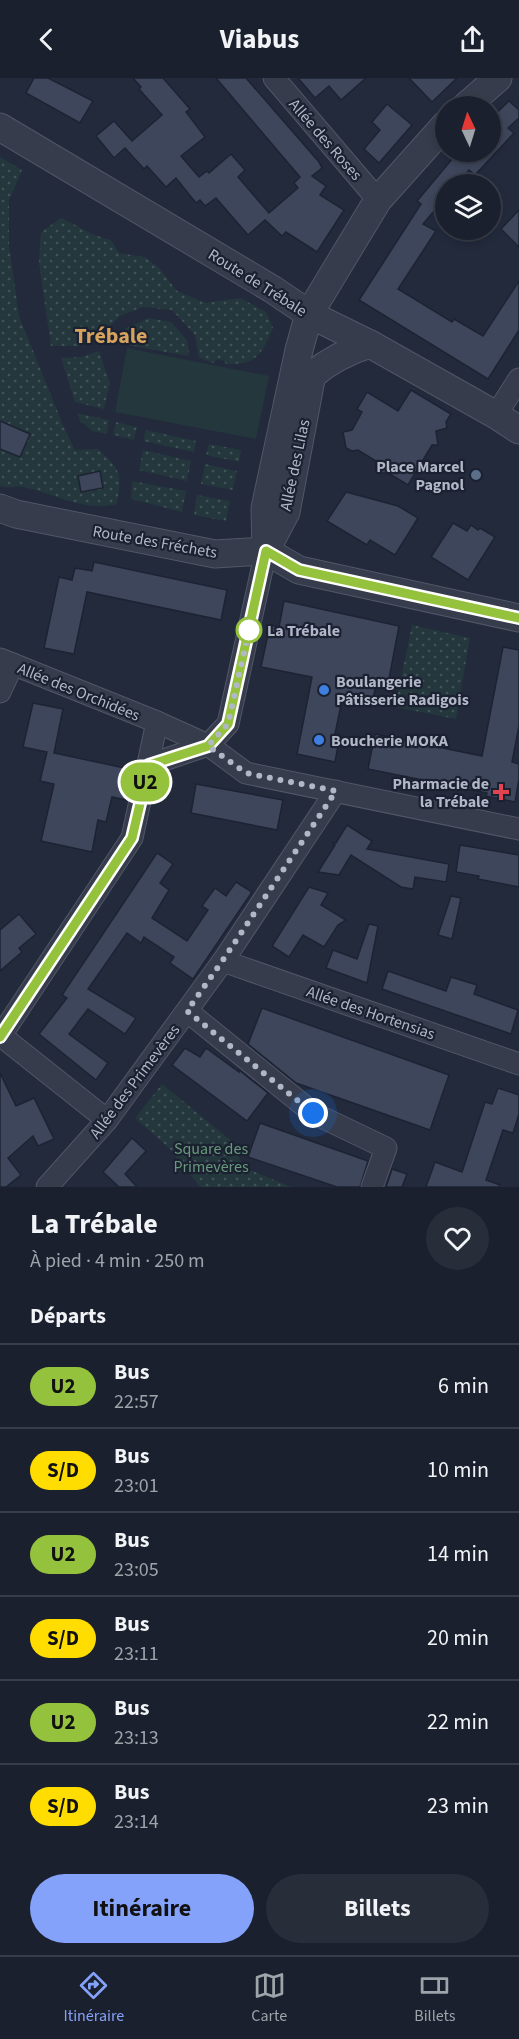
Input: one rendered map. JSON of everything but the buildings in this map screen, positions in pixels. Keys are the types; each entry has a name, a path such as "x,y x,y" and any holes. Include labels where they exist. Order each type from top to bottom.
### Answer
{"street":[{"name":"Allée des Roses","path":"274,78 378,200"},
{"path":"477,96 498,78"},
{"name":"Route de Trébale","path":"0,127 272,289 309,314 370,344 519,430"},
{"name":"Allée des Lilas","path":"266,551 265,508 309,314 378,200 435,136"},
{"name":"Allée des Lilas","path":"266,551 286,512 312,375 316,352 309,314"},
{"path":"312,375 329,361 352,349 370,344"},
{"path":"496,415 519,379"},
{"name":"Route des Fréchets","path":"0,508 16,514 215,554 266,551"},
{"path":"149,765 208,746 228,724 266,551 299,570 519,618"},
{"path":"0,692 6,662"},
{"name":"Allée des Orchidées","path":"6,662 157,722 208,746"},
{"path":"107,1120 0,1036 132,838 157,722"},
{"path":"208,746 246,773 519,829"},
{"name":"Allée des Primevères","path":"58,1183 187,1011 336,791"},
{"name":"Allée des Hortensias","path":"223,960 519,1064"},
{"path":"187,1011 313,1113 387,1148 372,1187"}],"green space":[{"path":"0,157 22,170 9,200 9,245 19,316 75,450 98,449 115,467 119,479 117,504 93,506 24,487 0,486"},
{"path":"61,218 111,240 119,253 145,257 159,268 177,291 206,303 240,298 266,312 273,328 261,352 245,363 236,364 226,364 218,359 213,363 199,358 195,335 172,310 143,307 120,316 106,330 80,346 51,346 39,263 41,232"},
{"path":"148,318 171,322 187,340 189,356 109,342 127,328"},
{"path":"127,348 269,376 256,439 115,412"},
{"path":"99,351 110,383 104,409 75,402 61,358 81,357"},
{"path":"77,413 109,420 107,434 91,431 80,421"},
{"path":"116,422 137,427 134,440 113,435"},
{"path":"146,430 196,441 194,452 143,441"},
{"path":"209,444 241,450 239,462 206,455"},
{"path":"143,450 191,461 187,481 139,470"},
{"path":"205,464 237,471 233,490 201,484"},
{"path":"132,481 186,491 182,512 131,499"},
{"path":"197,495 230,501 226,521 194,515"},
{"path":"412,625 470,638 456,719 395,707"},
{"name":"Square des Primevères","path":"162,1084 233,1142 243,1167 291,1187 200,1187 170,1149 135,1118"}],"bus line":[{"name":"U2","path":"0,1037 132,838 149,765 208,746 228,724 266,551 299,570 519,618"}],"place":[{"name":"Place Marcel Pagnol","path":"476,475"},
{"name":"La Trébale","path":"249,630"},
{"name":"Boulangerie Pâtisserie Radigois","path":"324,690"},
{"name":"Boucherie MOKA","path":"319,740"},
{"name":"Pharmacie de la Trébale","path":"501,792"}],"district":[{"name":"Trébale","path":"111,335"}],"route":[{"path":"249,630 250,626 228,724 208,746 246,773 336,791 187,1011 313,1113"}]}
